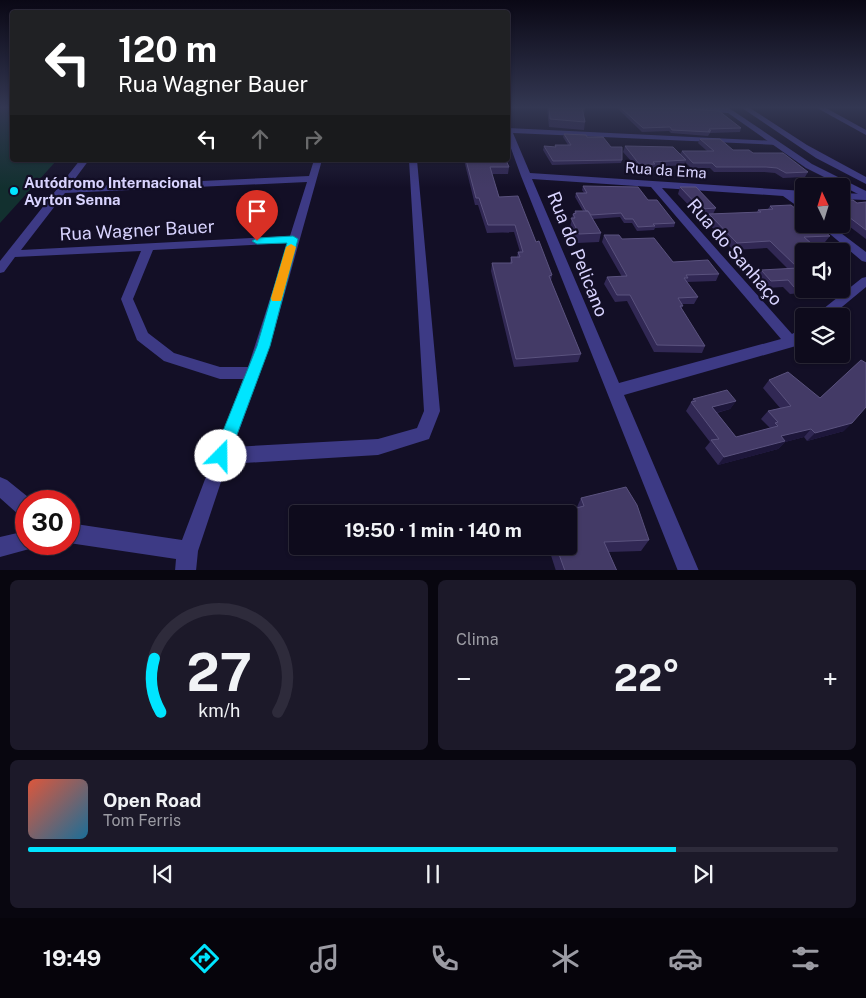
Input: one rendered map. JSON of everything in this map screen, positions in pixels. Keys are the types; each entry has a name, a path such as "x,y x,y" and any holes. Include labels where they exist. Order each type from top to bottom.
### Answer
{"street":[{"name":"Rua do Pelicano","path":"510,135 689,570"},
{"path":"602,135 775,143"},
{"path":"763,135 809,166 866,196"},
{"path":"785,135 840,169 866,181"},
{"path":"0,269 83,162"},
{"path":"80,536 187,561 221,456 254,374 317,162"},
{"path":"221,456 378,447 423,434 432,411 412,162"},
{"name":"Rua da Ema","path":"526,176 795,194"},
{"path":"61,190 312,179"},
{"name":"Rua do Sanhaço","path":"654,184 791,342"},
{"path":"786,193 795,200"},
{"path":"850,196 866,196"},
{"path":"834,233 866,258"},
{"name":"Rua Wagner Bauer","path":"12,254 293,239"},
{"path":"148,247 127,299 142,336 169,357 220,373 254,374"},
{"path":"833,308 866,281"},
{"path":"614,391 791,342 795,339"},
{"path":"0,486 15,499"},
{"path":"0,547 15,544"}],"green space":[{"name":"Autódromo Internacional Ayrton Senna","path":"0,135 10,135 10,162 55,162 0,223"}],"building":[{"path":"564,135 603,137 611,147 622,147 622,160 553,161 544,146 571,145"},
{"path":"700,139 720,139 733,150 749,150 753,153 783,153 808,172 786,173 777,168 716,167 712,163 693,163 682,151 714,151"},
{"path":"625,146 673,147 686,160 653,162 655,164 640,165"},
{"path":"467,162 507,162 509,167 490,167 499,197 518,196 536,242 539,241 552,275 549,276 581,354 516,359 492,263 512,263 511,257 520,257 518,252 523,252 515,225 488,225 479,198 476,198"},
{"path":"583,186 638,187 648,200 657,200 675,223 638,227 633,219 625,219 621,213 591,215 586,211 576,193 587,193"},
{"path":"680,187 696,187 716,208 701,209"},
{"path":"850,200 857,203 866,202 866,230 850,218"},
{"path":"791,205 795,208 795,233 826,233 830,236 804,237 811,243 795,243 795,265 770,241 737,243 709,214 761,212 758,210 773,209 770,206"},
{"path":"575,211 588,211 601,233 579,234 571,218 575,218 573,214 576,213"},
{"path":"604,235 619,235 622,239 654,238 673,262 708,260 719,274 686,275 688,278 684,278 698,297 678,298 683,306 680,306 705,346 657,345 630,295 617,295 607,277 627,276"},
{"path":"795,268 795,287 788,280 771,281 761,270"},
{"path":"861,360 866,363 866,407 852,423 815,433 811,429 781,436 785,441 724,457 711,440 719,439 691,402 696,401 693,399 727,390 736,401 712,407 736,437 778,426 775,423 778,422 768,411 791,406 769,380 788,372 820,398"},
{"path":"626,487 637,505 649,540 604,542 617,570 565,570 559,555 577,555 577,508 584,506 581,498"}],"slow traffic":[{"path":"277,298 291,247"}],"place":[{"name":"Autódromo Internacional Ayrton Senna","path":"14,191"}],"route":[{"path":"221,456 254,374 293,239 257,241"}]}
